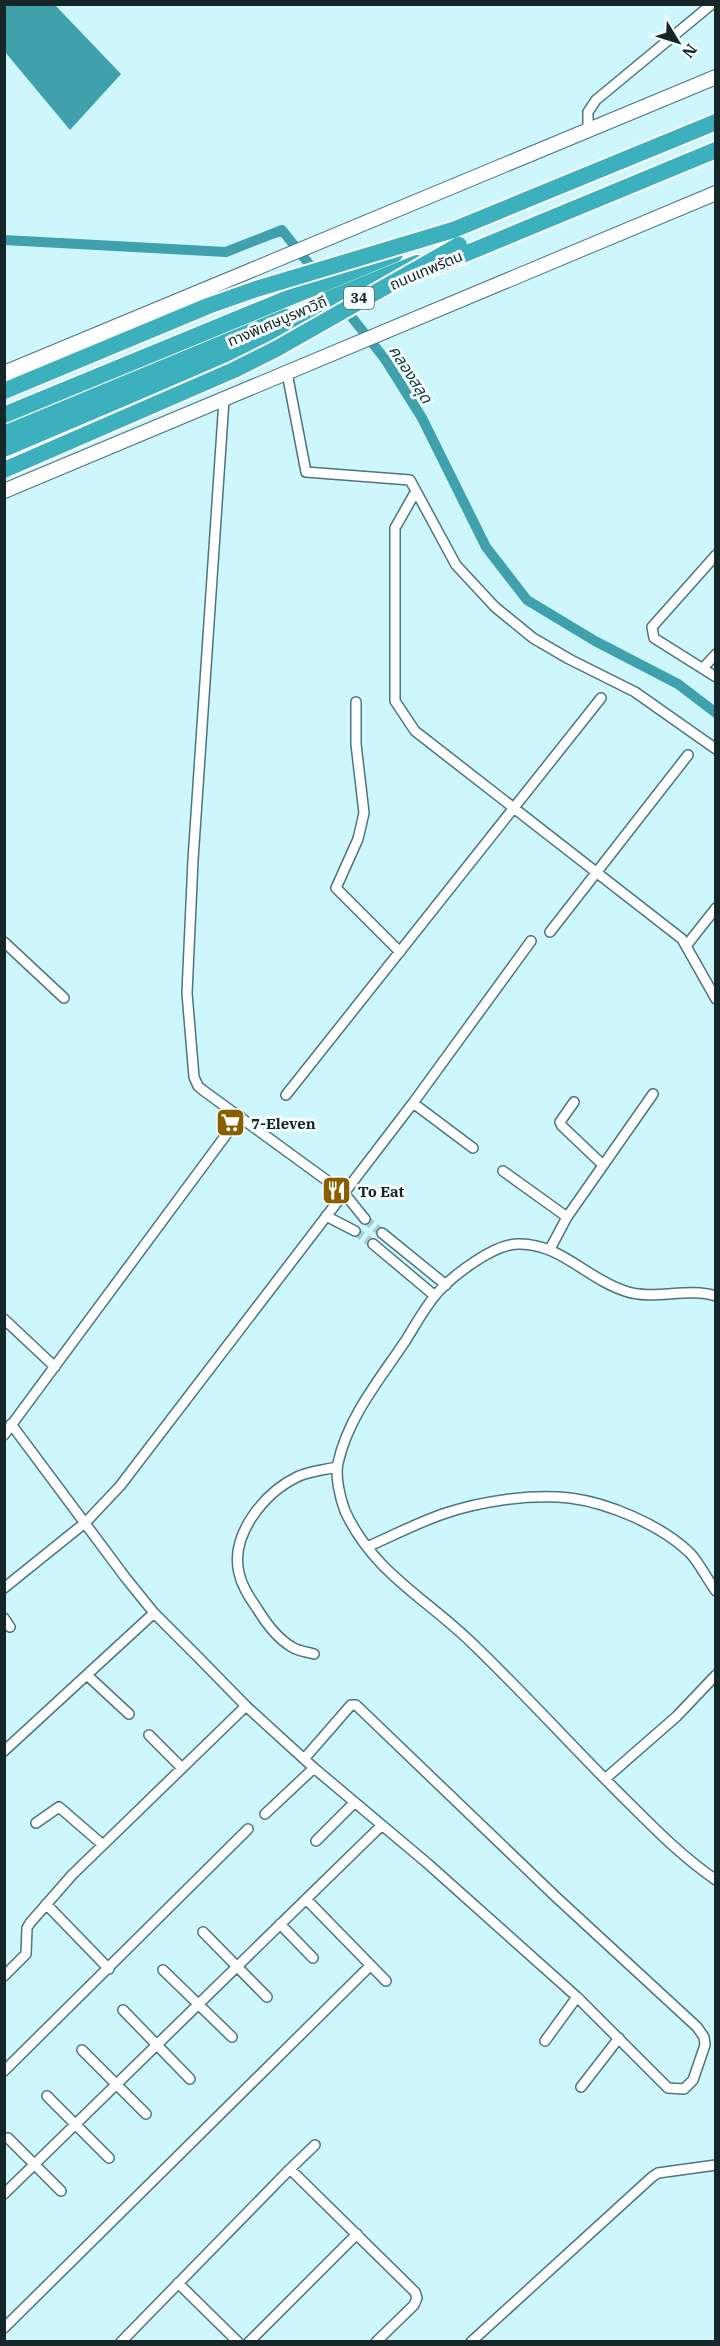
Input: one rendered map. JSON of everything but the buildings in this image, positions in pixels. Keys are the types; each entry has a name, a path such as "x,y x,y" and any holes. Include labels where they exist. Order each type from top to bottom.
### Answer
{"highway":[{"name":"34","path":"4,404 716,113"},
{"name":"ทางพิเศษบูรพาวิถี","path":"4,434 456,238 716,122"},
{"name":"ทางพิเศษบูรพาวิถี","path":"4,415 456,238 716,141"},
{"name":"ถนนเทพรัตน","path":"4,449 462,254 716,150"},
{"path":"4,391 208,306 256,289 456,238"},
{"path":"4,470 276,349 456,238"}],"main road":[{"path":"4,373 716,77"},
{"path":"4,491 716,193"}],"street":[{"path":"588,130 588,112 596,100 712,4"},
{"path":"287,373 306,472 410,480 456,565 495,607 534,638 569,659 635,692 716,749"},
{"path":"224,400 193,860 187,993 194,1077 198,1086 204,1091 344,1193 365,1219"},
{"path":"416,491 395,528 395,701 415,731 682,939 716,999"},
{"path":"716,555 652,627 654,638 704,667 716,677"},
{"path":"704,667 716,654"},
{"path":"286,1095 601,698"},
{"path":"356,702 356,744 364,813 358,839 336,888 400,952"},
{"path":"550,932 688,755"},
{"path":"686,946 716,908"},
{"path":"4,1588 86,1522 120,1486 413,1103 531,941"},
{"path":"4,942 64,998"},
{"path":"550,1249 567,1217 653,1094"},
{"path":"574,1102 560,1122 603,1166"},
{"path":"413,1103 473,1148"},
{"path":"4,1435 240,1116"},
{"path":"503,1171 567,1217"},
{"path":"326,1216 355,1231"},
{"path":"382,1233 446,1285"},
{"path":"373,1244 435,1296"},
{"path":"716,1296 693,1292 642,1295 622,1290 550,1249 515,1244 498,1249 458,1274 435,1296 355,1416 342,1447 337,1467 344,1507 366,1547 391,1575 473,1643 686,1860 716,1880"},
{"path":"4,1319 55,1367"},
{"path":"11,1424 154,1613 246,1706 304,1759 314,1768 427,1863 578,1997 668,2088 679,2090 690,2086 705,2045 704,2037 697,2027 556,1896 356,1704 351,1705 304,1759"},
{"path":"314,1654 292,1648 262,1617 242,1583 238,1571 238,1548 251,1519 267,1499 284,1485 299,1476 337,1467"},
{"path":"366,1547 444,1514 489,1502 532,1498 570,1498 624,1513 660,1531 690,1554 716,1591"},
{"path":"4,1752 154,1613"},
{"path":"605,1779 695,1699 716,1675"},
{"path":"88,1676 129,1714"},
{"path":"4,1976 26,1954 27,1928 46,1904 72,1875 246,1706"},
{"path":"149,1735 183,1768"},
{"path":"265,1814 314,1768"},
{"path":"316,1841 354,1803"},
{"path":"36,1823 59,1807 103,1845"},
{"path":"4,2194 381,1826"},
{"path":"4,2071 248,1829"},
{"path":"306,1899 386,1981"},
{"path":"46,1904 109,1969"},
{"path":"280,1924 313,1958"},
{"path":"204,1932 267,1997"},
{"path":"4,2328 370,1966"},
{"path":"163,1970 232,2037"},
{"path":"545,2041 578,1997"},
{"path":"123,2010 190,2079"},
{"path":"581,2087 619,2038"},
{"path":"82,2050 146,2114"},
{"path":"46,2096 109,2158"},
{"path":"8,2138 61,2191"},
{"path":"121,2342 315,2145"},
{"path":"471,2342 652,2177 658,2173 716,2165"},
{"path":"290,2169 415,2292 417,2298 414,2305 376,2342"},
{"path":"249,2342 357,2234"},
{"path":"178,2283 238,2342"}],"water":[{"path":"4,5 55,5 121,74 70,130 5,52"}],"waterway":[{"name":"คลองสลุด","path":"4,240 226,252 282,230 317,274"},
{"name":"คลองสลุด","path":"342,305 385,359 422,418 486,547 527,600 595,641 678,684 716,713"}],"tunnel":[{"path":"365,1219 382,1233"},
{"path":"355,1231 373,1244"}],"place":[{"name":"7-Eleven","path":"230,1123"},
{"name":"To Eat","path":"337,1191"}]}
